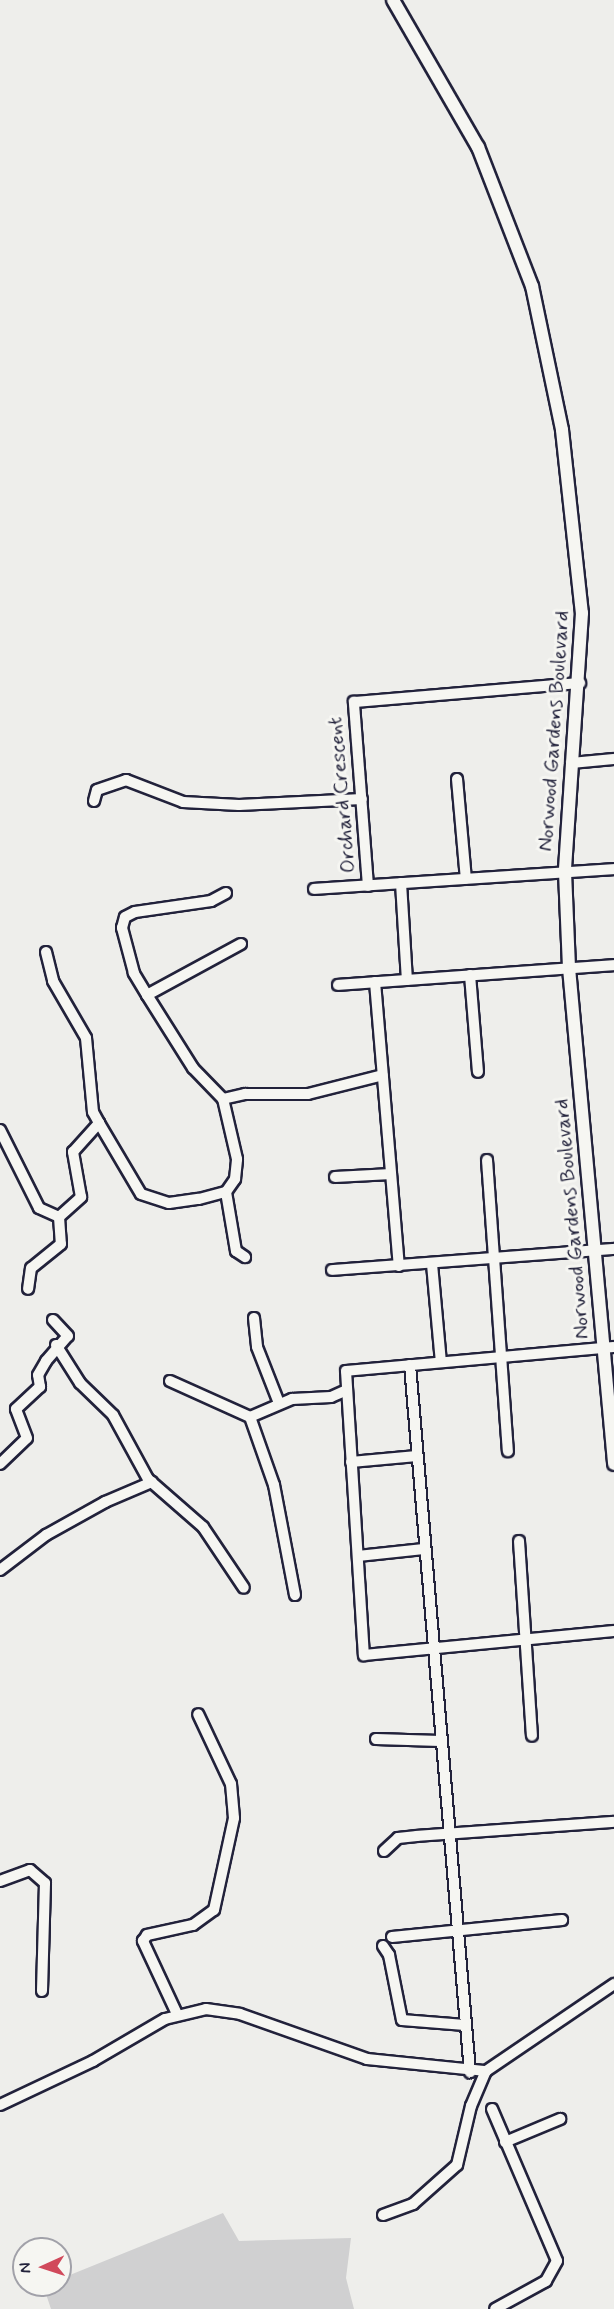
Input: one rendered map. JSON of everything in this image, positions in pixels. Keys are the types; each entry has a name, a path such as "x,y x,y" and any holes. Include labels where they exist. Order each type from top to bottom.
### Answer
{"street":[{"name":"Norwood Gardens Boulevard","path":"393,0 478,147 532,286 554,381 578,552 580,683 571,763 565,872 569,968 595,1251 609,1347 614,1464"},
{"name":"Orchard Crescent","path":"369,885 354,702 580,683"},
{"path":"571,763 614,759"},
{"path":"457,779 466,879"},
{"path":"94,801 97,790 126,780 183,802 238,805 362,799"},
{"path":"314,889 614,869"},
{"path":"401,883 407,980"},
{"path":"46,952 53,981 86,1038 93,1112 141,1194 169,1203 226,1192 235,1179 237,1159 223,1099 194,1068 147,995 126,949 125,917 158,907 212,901 226,893"},
{"path":"147,995 241,944"},
{"path":"338,985 614,965"},
{"path":"470,975 478,1072"},
{"path":"375,982 399,1266"},
{"path":"223,1099 244,1094 308,1094 383,1076"},
{"path":"59,1217 81,1197 73,1152 99,1123"},
{"path":"0,1130 39,1208 59,1217"},
{"path":"487,1160 508,1451"},
{"path":"335,1177 392,1174"},
{"path":"226,1192 237,1251 245,1257"},
{"path":"28,1289 31,1268 61,1244 59,1217"},
{"path":"332,1270 614,1249"},
{"path":"432,1264 441,1362"},
{"path":"254,1318 257,1347 279,1403"},
{"path":"0,1464 27,1438 16,1409 40,1386 38,1375 56,1345 68,1336 53,1320"},
{"path":"56,1345 80,1383 112,1415 152,1482 203,1527 244,1587"},
{"path":"609,1347 345,1371 364,1655 614,1631"},
{"path":"410,1365 432,1649 470,2072"},
{"path":"170,1381 250,1417 274,1485 295,1595"},
{"path":"250,1417 279,1403 347,1390"},
{"path":"351,1462 417,1456"},
{"path":"0,1570 46,1535 105,1502 152,1482"},
{"path":"519,1540 532,1736"},
{"path":"358,1556 424,1549"},
{"path":"177,2014 143,1941 147,1935 193,1925 214,1910 234,1818 231,1784 198,1714"},
{"path":"376,1739 440,1741"},
{"path":"384,1851 398,1838 614,1822"},
{"path":"0,1881 30,1870 45,1883 42,1991"},
{"path":"392,1937 457,1928 562,1920"},
{"path":"383,1946 389,1955 402,2020 465,2025"},
{"path":"0,2105 93,2061 177,2014 207,2008 240,2014 343,2054 470,2072 486,2071 614,1984"},
{"path":"383,2215 413,2204 445,2180 457,2165 471,2106 486,2071"},
{"path":"492,2109 558,2261 546,2281 495,2309"},
{"path":"505,2142 560,2119"}],"shaded area":[{"path":"223,2213 239,2241 351,2238 346,2278 354,2309 51,2309 47,2297 72,2297 72,2274"}]}
